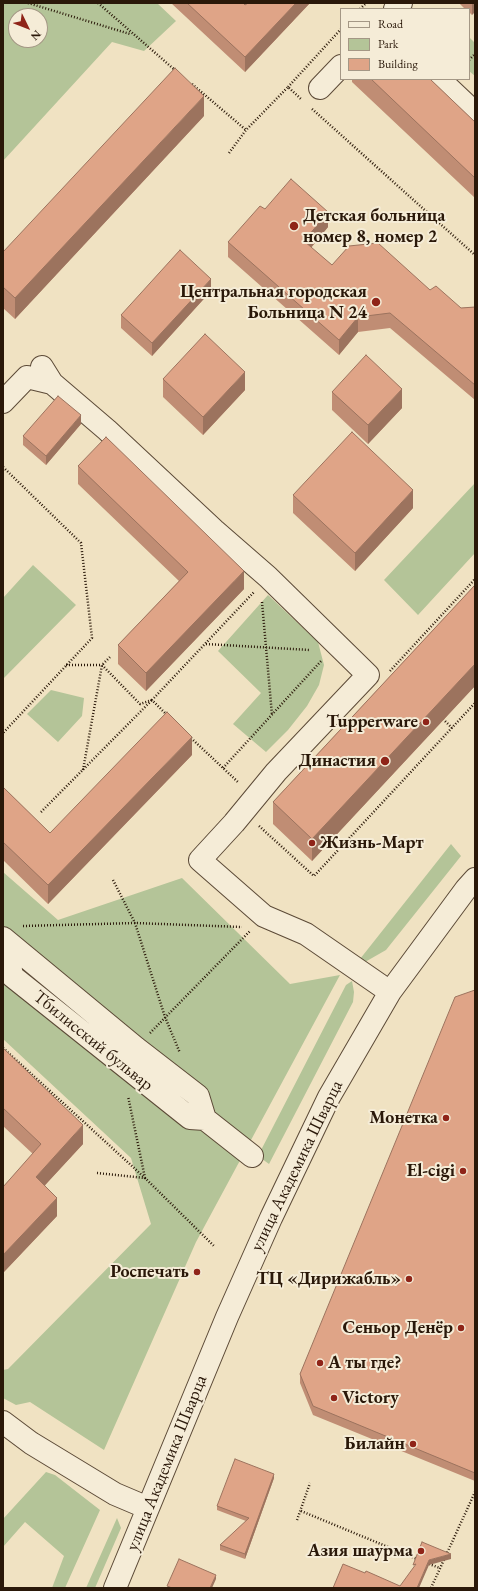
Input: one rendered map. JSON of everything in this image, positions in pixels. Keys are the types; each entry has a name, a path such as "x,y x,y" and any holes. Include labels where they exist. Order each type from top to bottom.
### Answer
{"street":[{"path":"313,95 340,67"},
{"path":"439,80 475,113"},
{"path":"3,402 27,377 47,375 214,530 264,581 368,675 254,797 234,823 200,860 264,916 306,934 390,992"},
{"name":"улица Академика Шварца","path":"115,1588 227,1317 271,1218 329,1097 390,992 475,879"},
{"name":"Тбилисский бульвар","path":"9,935 129,1056 198,1096 205,1119 252,1156"},
{"path":"3,1422 31,1443 115,1494 148,1508"}],"path":[{"path":"28,3 133,34"},
{"path":"98,3 181,75"},
{"path":"229,153 246,130 340,31"},
{"path":"187,80 246,130"},
{"path":"288,87 313,95"},
{"path":"311,108 475,256"},
{"path":"3,467 81,543 92,638 3,733"},
{"path":"41,812 152,700 264,581"},
{"path":"264,581 266,647 272,715"},
{"path":"205,644 316,650"},
{"path":"83,770 102,665 110,657"},
{"path":"223,768 325,657"},
{"path":"66,665 102,665 140,704 152,700"},
{"path":"152,700 168,716"},
{"path":"255,822 314,876 475,703"},
{"path":"443,719 452,728"},
{"path":"190,737 254,797"},
{"path":"113,880 135,923 165,1017 180,1053"},
{"path":"9,935 135,923 254,928 165,1017 129,1056 145,1178"},
{"path":"3,1048 145,1178 216,1247"},
{"path":"97,1173 145,1178"},
{"path":"297,1520 310,1483"},
{"path":"431,1588 475,1492"},
{"path":"301,1511 418,1559"},
{"path":"426,1562 440,1568"}],"green space":[{"path":"3,3 157,3 176,21 144,51 112,42 3,161"},
{"path":"470,38 475,43 475,76 470,72"},
{"path":"475,483 475,553 418,615 384,580"},
{"path":"33,565 76,605 3,679 3,598"},
{"path":"268,595 318,642 324,665 319,685 307,706 288,730 266,752 233,724 261,693 218,651"},
{"path":"51,690 84,698 82,716 58,742 27,714"},
{"path":"451,844 461,856 386,950 365,962 360,959"},
{"path":"3,872 58,920 182,878 290,984 340,975 196,1242 104,1450 30,1402 16,1405 3,1398 3,1370 8,1369 151,1224 131,1158 3,1039"},
{"path":"352,981 354,992 353,1002 269,1164 258,1156 346,985"},
{"path":"46,1472 55,1475 100,1510 65,1588 52,1588 64,1556 25,1522 3,1547 3,1519"},
{"path":"117,1518 121,1528 95,1588 86,1588"}],"building":[{"path":"187,3 243,3 245,5 248,3 296,3 245,57"},
{"path":"175,68 204,96 15,298 3,287 3,252"},
{"path":"372,80 431,80 475,122 475,178"},
{"path":"291,179 328,212 304,241 332,265 349,246 378,243 430,290 436,286 461,308 475,307 475,385 390,313 358,317 339,340 228,242 260,206 265,209"},
{"path":"180,250 211,279 152,343 121,315"},
{"path":"205,334 245,372 203,417 163,379"},
{"path":"366,355 402,389 368,425 332,392"},
{"path":"58,396 81,415 46,456 23,436"},
{"path":"352,432 413,490 355,553 293,495"},
{"path":"106,437 244,571 146,673 118,645 188,572 78,466"},
{"path":"475,585 475,664 312,839 273,802"},
{"path":"167,712 192,737 48,885 3,842 3,787 50,833"},
{"name":"ТЦ «Дирижабль»","path":"475,990 475,1473 313,1406 300,1374 455,997"},
{"path":"3,1048 83,1125 36,1177 57,1198 3,1255 3,1187 41,1144 3,1108"},
{"path":"235,1459 274,1474 245,1554 220,1545 249,1518 217,1506"},
{"path":"422,1542 451,1554 429,1560 417,1588 333,1588 343,1564 365,1573 366,1571 400,1586 416,1564 413,1565"},
{"path":"179,1559 216,1575 210,1588 172,1588 167,1586"}],"place":[{"name":"Детская больница номер 8, номер 2","path":"294,226"},
{"name":"Центральная городская Больница N 24","path":"376,302"},
{"name":"Tupperware","path":"426,722"},
{"name":"Династия","path":"385,761"},
{"name":"Жизнь-Март","path":"312,843"},
{"name":"Монетка","path":"446,1118"},
{"name":"El-cigi","path":"463,1171"},
{"name":"Роспечать","path":"197,1272"},
{"name":"ТЦ «Дирижабль»","path":"409,1279"},
{"name":"Сеньор Денёр","path":"461,1328"},
{"name":"А ты где?","path":"320,1363"},
{"name":"Victory","path":"334,1398"},
{"name":"Билайн","path":"413,1444"},
{"name":"Азия шаурма","path":"421,1551"}]}
